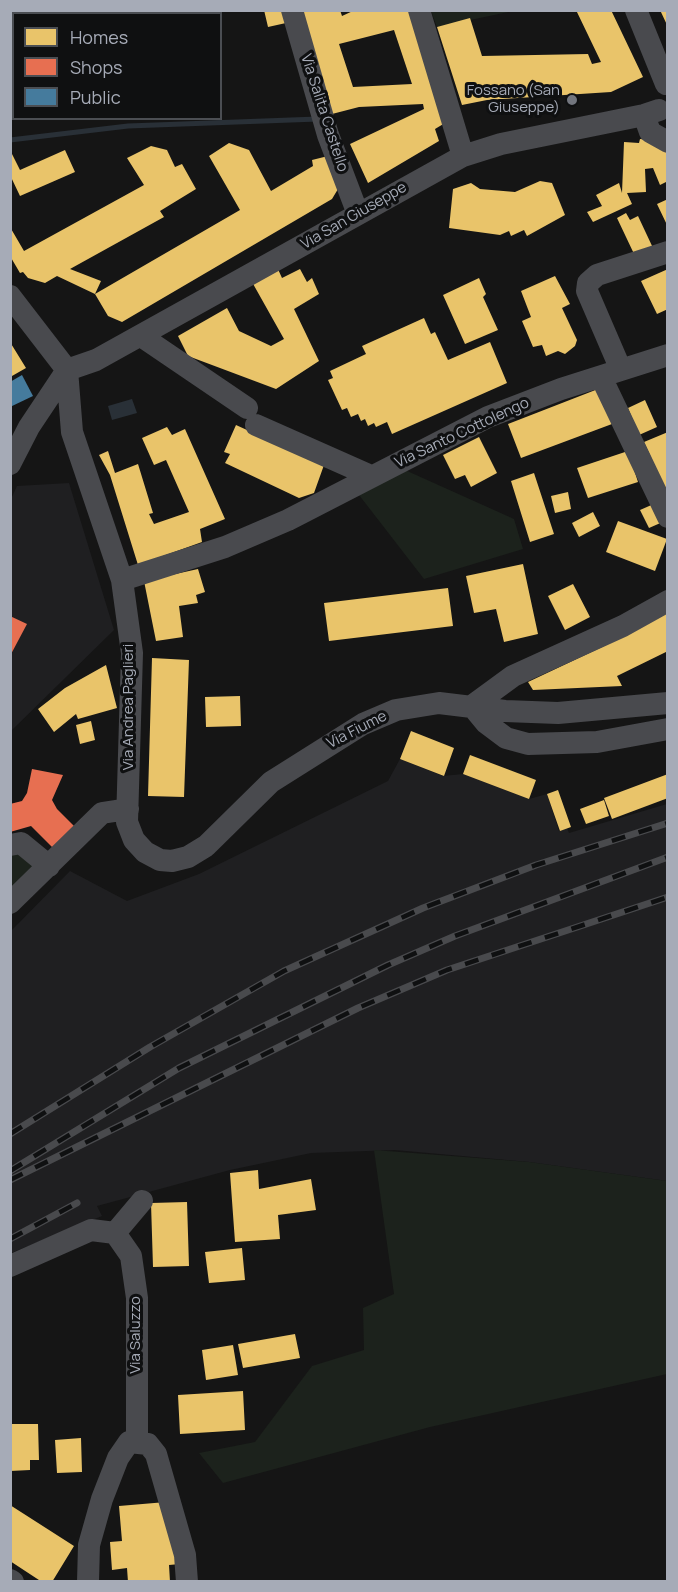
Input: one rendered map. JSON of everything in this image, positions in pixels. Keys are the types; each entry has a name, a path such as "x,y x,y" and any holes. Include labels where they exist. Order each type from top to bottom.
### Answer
{"street":[{"name":"Via Salita Castello","path":"292,10 328,135 358,214"},
{"path":"419,10 463,156"},
{"path":"636,10 667,84 656,95 657,114 650,132 668,142"},
{"name":"Via San Giuseppe","path":"67,370 96,360 141,336 463,156 548,133 657,114"},
{"path":"668,252 597,275 588,283 587,291 611,373 668,517"},
{"path":"10,464 34,419 67,370 13,306"},
{"path":"141,336 252,416 371,476"},
{"name":"Via Santo Cottolengo","path":"122,580 225,547 288,520 488,417 668,355"},
{"name":"Via Andrea Paglieri","path":"67,370 71,425 122,580 132,653 128,809"},
{"path":"34,419 46,417 71,425"},
{"path":"668,601 623,626 513,676 472,706 486,723 506,738 528,744 597,742 668,729"},
{"name":"Via Fiume","path":"128,809 127,822 134,840 145,852 160,860 172,861 188,857 206,846 271,782 363,724 396,710 439,703 558,713 668,703"},
{"path":"10,903 102,813 128,809"},
{"path":"10,845 21,843 49,866"},
{"path":"10,1266 91,1230 115,1233 142,1201"},
{"name":"Via Saluzzo","path":"115,1233 131,1256 137,1298 142,1443 156,1454 185,1555 187,1581"},
{"path":"88,1581 89,1545 102,1499 118,1458 129,1442 142,1443"}],"shaded area":[{"path":"513,10 437,27 431,11"},
{"path":"132,399 137,413 112,420 108,406"},
{"path":"405,470 514,519 523,549 424,579 359,495"},
{"path":"69,483 114,630 11,731 11,499 17,486"},
{"path":"400,759 443,776 463,774 529,799 547,794 559,831 567,828 569,833 667,804 667,1181 529,1162 395,1150 311,1153 230,1170 97,1206 102,1216 11,1253 11,931 70,871 127,901 199,874 388,781"},
{"path":"19,852 36,867 11,891 11,853"},
{"path":"374,1150 529,1162 667,1181 667,1374 430,1427 223,1483 199,1453 255,1442 312,1366 364,1350 363,1308 394,1294"}],"building: Homes":[{"path":"264,10 283,10 286,23 268,27"},
{"path":"300,10 340,10 342,16 355,10 414,10 445,123 435,129 439,141 368,183 350,144 424,109 423,104 359,107 332,114","holes":["394,30 412,84 353,87 339,44"]},
{"path":"576,10 611,10 643,77 611,92 487,100 462,105 437,27 470,18 482,56 588,54 592,64 601,62"},
{"path":"660,10 668,10 668,27"},
{"path":"10,28 12,28 12,52 10,53"},
{"path":"12,80 12,114 10,110 10,81"},
{"path":"640,139 654,140 668,149 668,181 660,185 653,168 645,169 646,192 627,193 632,204 593,222 587,212 602,206 596,195 619,183 622,193 624,142 639,143"},
{"path":"229,143 249,150 271,191 313,166 312,160 332,155 341,184 332,199 122,322 108,316 95,294 240,210 209,156"},
{"path":"151,146 167,150 175,167 182,164 196,189 160,211 164,217 70,269 101,281 95,294 57,276 45,283 28,278 23,272 20,273 10,256 10,227 24,251 144,185 127,158"},
{"path":"10,150 20,170 65,150 75,172 20,196 10,175"},
{"path":"540,181 552,183 565,215 527,236 524,230 511,236 509,231 500,235 449,228 453,189 471,183 480,189 515,192"},
{"path":"668,199 668,227 657,204"},
{"path":"626,213 630,220 638,216 653,248 635,256 617,218"},
{"path":"277,267 282,278 300,269 307,282 312,278 319,294 294,309 319,361 276,389 188,356 178,336 227,308 239,331 271,346 284,339 252,282"},
{"path":"668,269 668,309 657,314 641,281"},
{"path":"555,276 570,304 562,308 577,340 575,346 565,354 558,351 546,356 542,345 533,347 522,321 531,317 521,291"},
{"path":"479,278 486,294 483,297 498,330 465,344 443,295"},
{"path":"424,318 431,334 435,332 448,360 490,342 507,383 392,434 387,422 376,427 374,423 368,426 365,419 361,421 358,414 351,417 347,408 342,410 328,380 333,378 330,371 366,354 362,346"},
{"path":"10,342 26,368 12,376 10,374"},
{"path":"598,389 612,424 521,458 508,424"},
{"path":"645,400 657,427 639,435 628,408"},
{"path":"236,425 324,465 314,493 299,498 225,463 230,454 224,452"},
{"path":"167,427 172,435 185,429 225,519 200,529 202,542 138,565 110,475 99,455 108,451 115,473 138,464 153,513 149,514 154,524 189,512 166,460 154,465 142,438"},
{"path":"668,432 668,495 644,442"},
{"path":"479,437 497,473 471,487 465,475 455,479 443,455"},
{"path":"628,451 638,482 588,498 577,468"},
{"path":"534,473 554,534 530,542 511,481"},
{"path":"568,492 571,509 555,513 551,496"},
{"path":"656,503 665,521 649,528 640,510"},
{"path":"593,512 600,526 579,537 572,523"},
{"path":"618,521 667,539 655,571 606,552"},
{"path":"523,564 538,634 504,642 496,609 474,613 466,576"},
{"path":"198,569 205,592 196,595 198,603 179,606 183,637 156,641 144,581"},
{"path":"573,584 590,617 565,630 548,596"},
{"path":"448,588 453,626 329,641 324,603"},
{"path":"668,612 668,651 617,676 622,686 533,690 528,682 602,647"},
{"path":"152,658 189,660 184,797 148,796"},
{"path":"106,665 117,708 78,719 76,714 54,732 38,709 65,688"},
{"path":"240,696 241,726 206,727 205,697"},
{"path":"91,721 95,740 80,744 76,725"},
{"path":"411,731 454,748 444,776 400,759"},
{"path":"470,755 536,780 529,799 463,774"},
{"path":"668,774 668,798 612,819 604,798"},
{"path":"558,790 571,827 560,831 547,794"},
{"path":"604,800 609,816 586,824 580,809"},
{"path":"258,1170 259,1189 311,1179 316,1210 278,1215 280,1239 235,1242 230,1173"},
{"path":"187,1202 189,1266 153,1267 151,1203"},
{"path":"242,1248 245,1280 209,1283 205,1252"},
{"path":"295,1334 300,1358 243,1368 238,1344"},
{"path":"233,1345 238,1375 206,1380 202,1350"},
{"path":"243,1391 245,1430 180,1434 178,1395"},
{"path":"10,1424 38,1424 39,1460 30,1460 30,1470 10,1471"},
{"path":"81,1438 82,1472 57,1473 55,1440"},
{"path":"166,1502 180,1564 169,1565 170,1582 128,1582 127,1568 112,1570 110,1542 122,1541 119,1506"},
{"path":"10,1505 74,1546 52,1582 42,1582 10,1561"}],"building: Shops":[{"path":"10,616 27,624 10,656"},
{"path":"32,769 63,775 52,800 57,809 75,827 53,848 31,826 10,832 10,804 22,801 27,793"}],"building: Public":[{"path":"22,375 33,396 10,407 10,382"}],"waterway":[{"path":"10,140 128,126 318,119"}],"railway":[{"path":"10,1134 150,1047 284,971 423,908 536,865 668,823"},
{"path":"10,1171 179,1068 388,965 455,936 668,857"},
{"path":"10,1180 358,1008 447,970 668,897"},
{"path":"10,1239 77,1203"}],"place":[{"name":"Fossano (San Giuseppe)","path":"572,100"}]}
